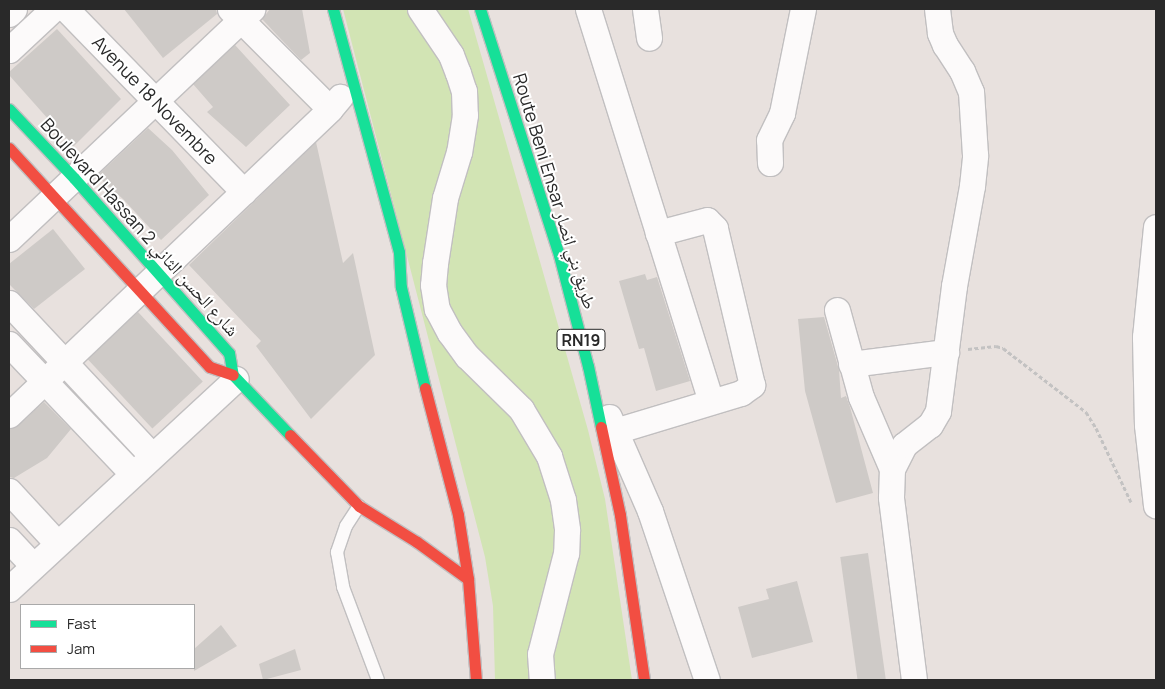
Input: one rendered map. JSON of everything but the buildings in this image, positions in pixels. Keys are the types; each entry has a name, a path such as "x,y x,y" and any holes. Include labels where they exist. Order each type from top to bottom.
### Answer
{"main road":[{"path":"333,9 399,252 401,287 458,515 468,579 476,680"},
{"name":"Route Beni Ensar طريق بني انصار","path":"480,9 559,255 588,366 620,515 644,680"},
{"name":"Boulevard Hassan 2 شارع الحسن الثاني","path":"9,109 74,178 229,352 234,377"},
{"path":"9,148 210,367 234,377 359,506 417,542 468,579"},
{"path":"388,264 401,287"}],"street":[{"path":"9,14 14,9"},
{"path":"9,50 53,9"},
{"name":"Avenue 18 Novembre","path":"66,9 244,192"},
{"path":"420,9 451,55 458,73 464,99 465,115 459,152 445,198 433,285 437,309 450,333 467,356 521,409 549,456 563,500 567,530 566,553 540,654 542,680"},
{"path":"588,9 711,401"},
{"path":"645,9 650,38"},
{"path":"770,163 769,140 782,113 803,9"},
{"path":"914,680 891,497 892,469 904,445 930,426 938,411 975,155 971,92 962,71 945,45 940,33 937,9"},
{"path":"9,240 155,100 241,12 338,102 157,272 140,291 9,416"},
{"path":"615,431 711,401 741,394 752,384 715,228 707,220 658,233"},
{"path":"1144,505 1146,425 1145,337 1156,228"},
{"path":"9,302 151,455"},
{"path":"837,310 861,397 892,469"},
{"path":"9,344 132,473"},
{"path":"851,364 946,352"},
{"path":"588,366 650,511 708,680"},
{"path":"9,589 234,377"},
{"path":"9,491 58,543"},
{"path":"9,540 33,566"}],"lane":[{"path":"359,506 346,526 337,552 343,587 378,680"}],"path":[{"path":"946,352 996,346 1003,348 1086,412 1144,505"}],"green space":[{"path":"343,9 468,9 588,430 605,499 632,680 495,680 493,606 485,557"}],"traffic: fast":[{"path":"333,9 399,252 401,287 425,388"},
{"path":"480,9 559,255 588,366 601,427"},
{"path":"9,109 74,178 229,353 233,375 290,435"}],"traffic: jam":[{"path":"9,148 210,367 233,375"},
{"path":"425,388 458,515 468,579 476,680"},
{"path":"601,427 620,515 644,680"},
{"path":"290,435 359,506 417,542 468,579"}]}
